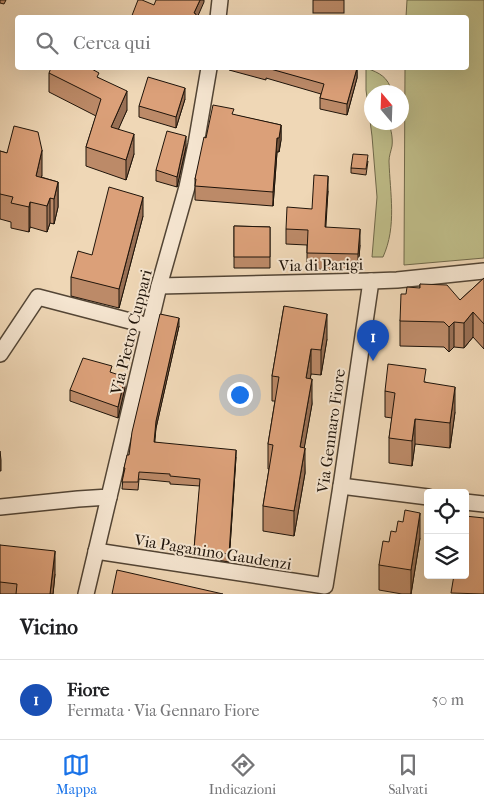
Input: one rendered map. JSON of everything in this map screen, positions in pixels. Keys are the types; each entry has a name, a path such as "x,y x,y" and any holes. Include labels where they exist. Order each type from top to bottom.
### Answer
{"street":[{"path":"219,15 220,0"},
{"name":"Via Pietro Cuppari","path":"86,594 159,286 187,187 209,70"},
{"name":"Via di Parigi","path":"159,286 397,280 484,271"},
{"name":"Via Gennaro Fiore","path":"325,586 371,281"},
{"path":"0,354 38,297 150,326"},
{"path":"341,486 424,496"},
{"path":"0,507 109,498"},
{"path":"469,502 484,504"},
{"name":"Via Paganino Gaudenzi","path":"96,551 325,586"}],"shaded area":[{"path":"407,0 484,0 484,258 404,265 405,130 409,130 409,85 405,85 405,70 469,70 469,15 406,15"},
{"path":"366,70 383,76 389,85 366,85"},
{"path":"371,130 391,130 392,146 389,161 391,222 390,234 383,257 372,257 377,197"}],"building":[{"path":"138,0 154,5 156,0 200,0 194,13 196,15 132,15"},
{"path":"50,70 94,70 99,73 97,77 127,91 111,127 134,134 126,160 86,147 101,99 49,73"},
{"path":"274,70 356,70 347,104 320,98 324,84"},
{"path":"148,77 185,88 176,117 139,106"},
{"path":"213,105 234,109 232,114 281,125 279,138 277,138 273,192 195,186 204,137 206,138"},
{"path":"14,126 38,132 42,150 36,176 58,182 54,199 50,198 47,206 30,202 29,207 11,203 13,197 0,194 0,151 7,153"},
{"path":"167,131 186,136 177,177 156,170"},
{"path":"353,154 368,155 366,169 351,168"},
{"path":"314,175 328,176 325,227 360,229 358,254 307,253 308,230 286,229 287,207 312,209"},
{"path":"109,187 143,197 119,289 71,277 78,251 92,255"},
{"path":"234,226 270,227 270,257 234,257"},
{"path":"484,278 484,324 473,312 464,323 454,322 449,327 444,322 400,321 401,294 406,294 407,287 420,288 420,284 447,285 460,300"},
{"path":"284,306 327,314 321,350 311,349 306,378 312,379 300,447 305,448 294,511 263,506 273,445 268,444 279,377 272,376"},
{"path":"160,314 179,318 156,421 154,442 236,450 229,554 194,549 200,479 170,476 170,474 139,472 138,482 122,482"},
{"path":"83,358 112,366 110,372 125,377 118,407 70,390"},
{"path":"388,364 426,369 424,382 455,387 450,423 415,419 412,441 389,438 395,393 385,391"},
{"path":"405,510 420,513 411,570 379,565 383,541 389,542 391,531 396,532 398,521 403,522"},
{"path":"469,516 484,518 484,594 451,593 453,579 469,579"},
{"path":"0,545 55,551 50,594 16,594 17,584 0,582"},
{"path":"117,570 223,594 112,594"}],"place":[{"name":"Fiore","path":"373,361"}]}
